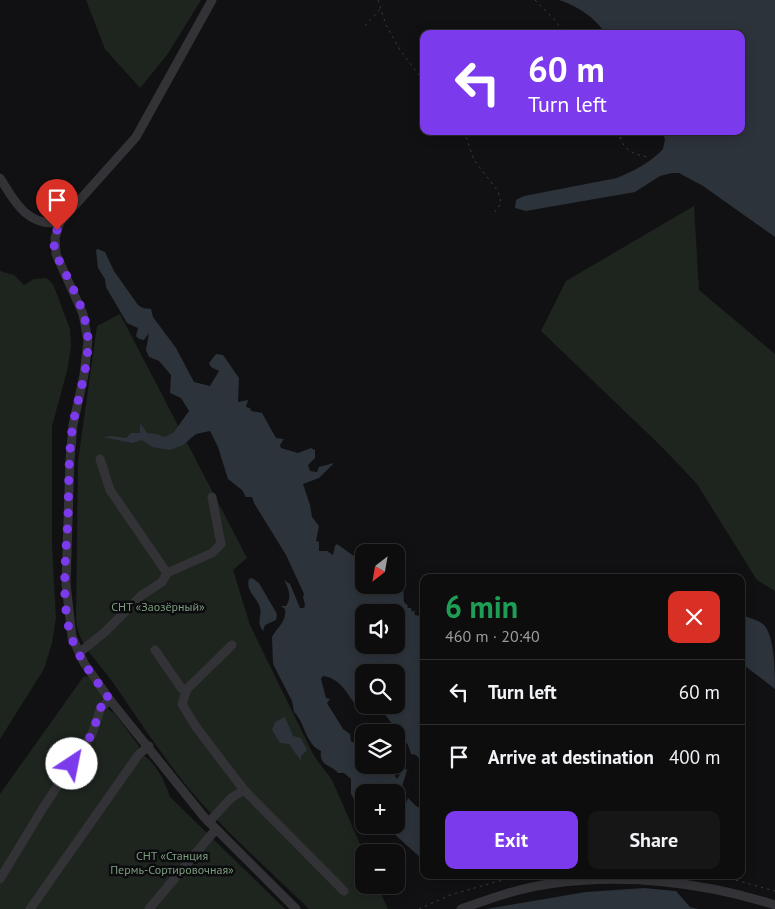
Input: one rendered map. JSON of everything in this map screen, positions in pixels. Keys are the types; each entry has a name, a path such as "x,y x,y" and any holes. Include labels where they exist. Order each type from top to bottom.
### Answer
{"street":[{"path":"212,0 136,137 60,222 55,238 56,254 83,314 88,341 70,451 66,584 70,629 79,653 110,700 149,746 208,822 296,909"},
{"path":"0,178 19,208 31,218 47,223 60,222"},
{"path":"100,459 110,490 167,573"},
{"path":"79,653 106,631 142,595 162,582 167,573 212,552 221,544 212,498"},
{"path":"232,646 187,689 182,704 196,727 244,790 344,891"},
{"path":"155,650 182,689 187,689"},
{"path":"0,879 43,808 92,734 101,707 110,700"},
{"path":"30,909 138,754 149,746"},
{"path":"208,822 231,798 244,790"},
{"path":"149,909 216,829"},
{"path":"461,909 497,897 548,884 621,880 676,883 753,898 775,905"}],"path":[{"path":"378,0 386,25 400,50 420,77"},
{"path":"535,0 562,30"},
{"path":"365,26 381,7"},
{"path":"465,135 474,160 498,191 501,203 495,212"},
{"path":"619,135 623,147 635,154 648,156"},
{"path":"620,139 623,135"},
{"path":"419,909 450,895 506,879"},
{"path":"732,879 775,891"}],"green space":[{"path":"86,0 201,0 167,55 140,88 105,49"},
{"path":"694,206 699,290 775,354 775,591 757,580 697,484 663,448 541,331 566,281"},
{"path":"0,271 14,275 24,285 34,279 46,278 53,284 70,329 71,347 67,371 52,426 52,545 56,618 52,643 44,669 0,739"},
{"name":"СНТ «Заозёрный»","path":"120,314 247,558 233,570 250,625 314,756 332,780 360,844 355,844 355,894 381,894 388,909 309,909 229,833 199,801 157,746 81,638 76,620 78,461 97,326"},
{"name":"СНТ «Станция Пермь-Сортировочная»","path":"84,676 88,677 110,704 108,709 115,714 139,746 137,752 149,759 154,765 170,797 285,909 0,909 0,794"}],"shaded area":[{"path":"559,0 775,0 775,237 703,186 679,173 660,176 635,192 526,211 515,208 516,200 524,196 617,178 647,162 663,149 665,139 664,135 745,135 745,30 603,30 596,22 573,5"},
{"path":"98,249 105,252 114,271 138,305 151,309 153,317 176,348 194,382 210,386 219,371 211,367 209,363 216,354 223,355 239,378 238,402 248,400 246,407 250,408 251,411 262,413 276,438 284,439 280,445 281,448 298,453 311,448 315,450 315,458 308,465 310,471 317,472 319,467 334,463 319,478 303,484 312,517 319,526 316,541 319,542 319,551 327,551 333,555 337,544 354,556 355,555 355,594 404,594 407,608 411,608 412,612 414,610 415,615 420,616 420,760 416,755 411,754 405,741 405,724 392,724 385,714 405,714 405,664 355,664 355,703 338,682 329,677 323,676 321,679 326,698 330,699 327,703 343,729 350,734 351,741 355,743 355,774 394,774 397,779 400,774 405,774 405,769 407,770 403,784 355,784 355,801 351,794 351,779 344,773 338,773 324,763 321,751 308,738 301,721 294,712 292,701 273,664 272,637 285,617 285,609 281,606 286,606 289,599 284,580 290,584 300,608 304,608 305,605 304,594 286,555 252,497 246,497 242,490 228,479 218,447 210,431 196,434 183,445 170,450 152,447 142,440 132,443 102,437 126,438 131,433 140,433 140,423 147,433 165,437 174,432 189,411 181,398 170,393 171,375 159,361 149,357 146,350 149,333 144,340 136,336 138,328 127,323 106,287 105,279 98,268 96,250"},
{"path":"252,578 259,583 277,614 276,620 265,625 263,631 260,622 259,604 250,591 248,583 249,579"},
{"path":"745,616 763,624 767,629 774,655 775,689 745,666"},
{"path":"285,717 293,736 301,738 307,750 301,756 301,761 289,744 280,743 272,730 275,722"},
{"path":"408,798 420,808 420,857 394,834 405,834 405,805"},
{"path":"644,888 676,891 690,907 698,909 486,909 586,892"}],"route":[{"path":"57,230 54,245 56,254 83,314 88,341 84,375 73,426 70,459 66,584 68,615 75,646 84,663 110,700 101,707 92,734 72,764"}]}
